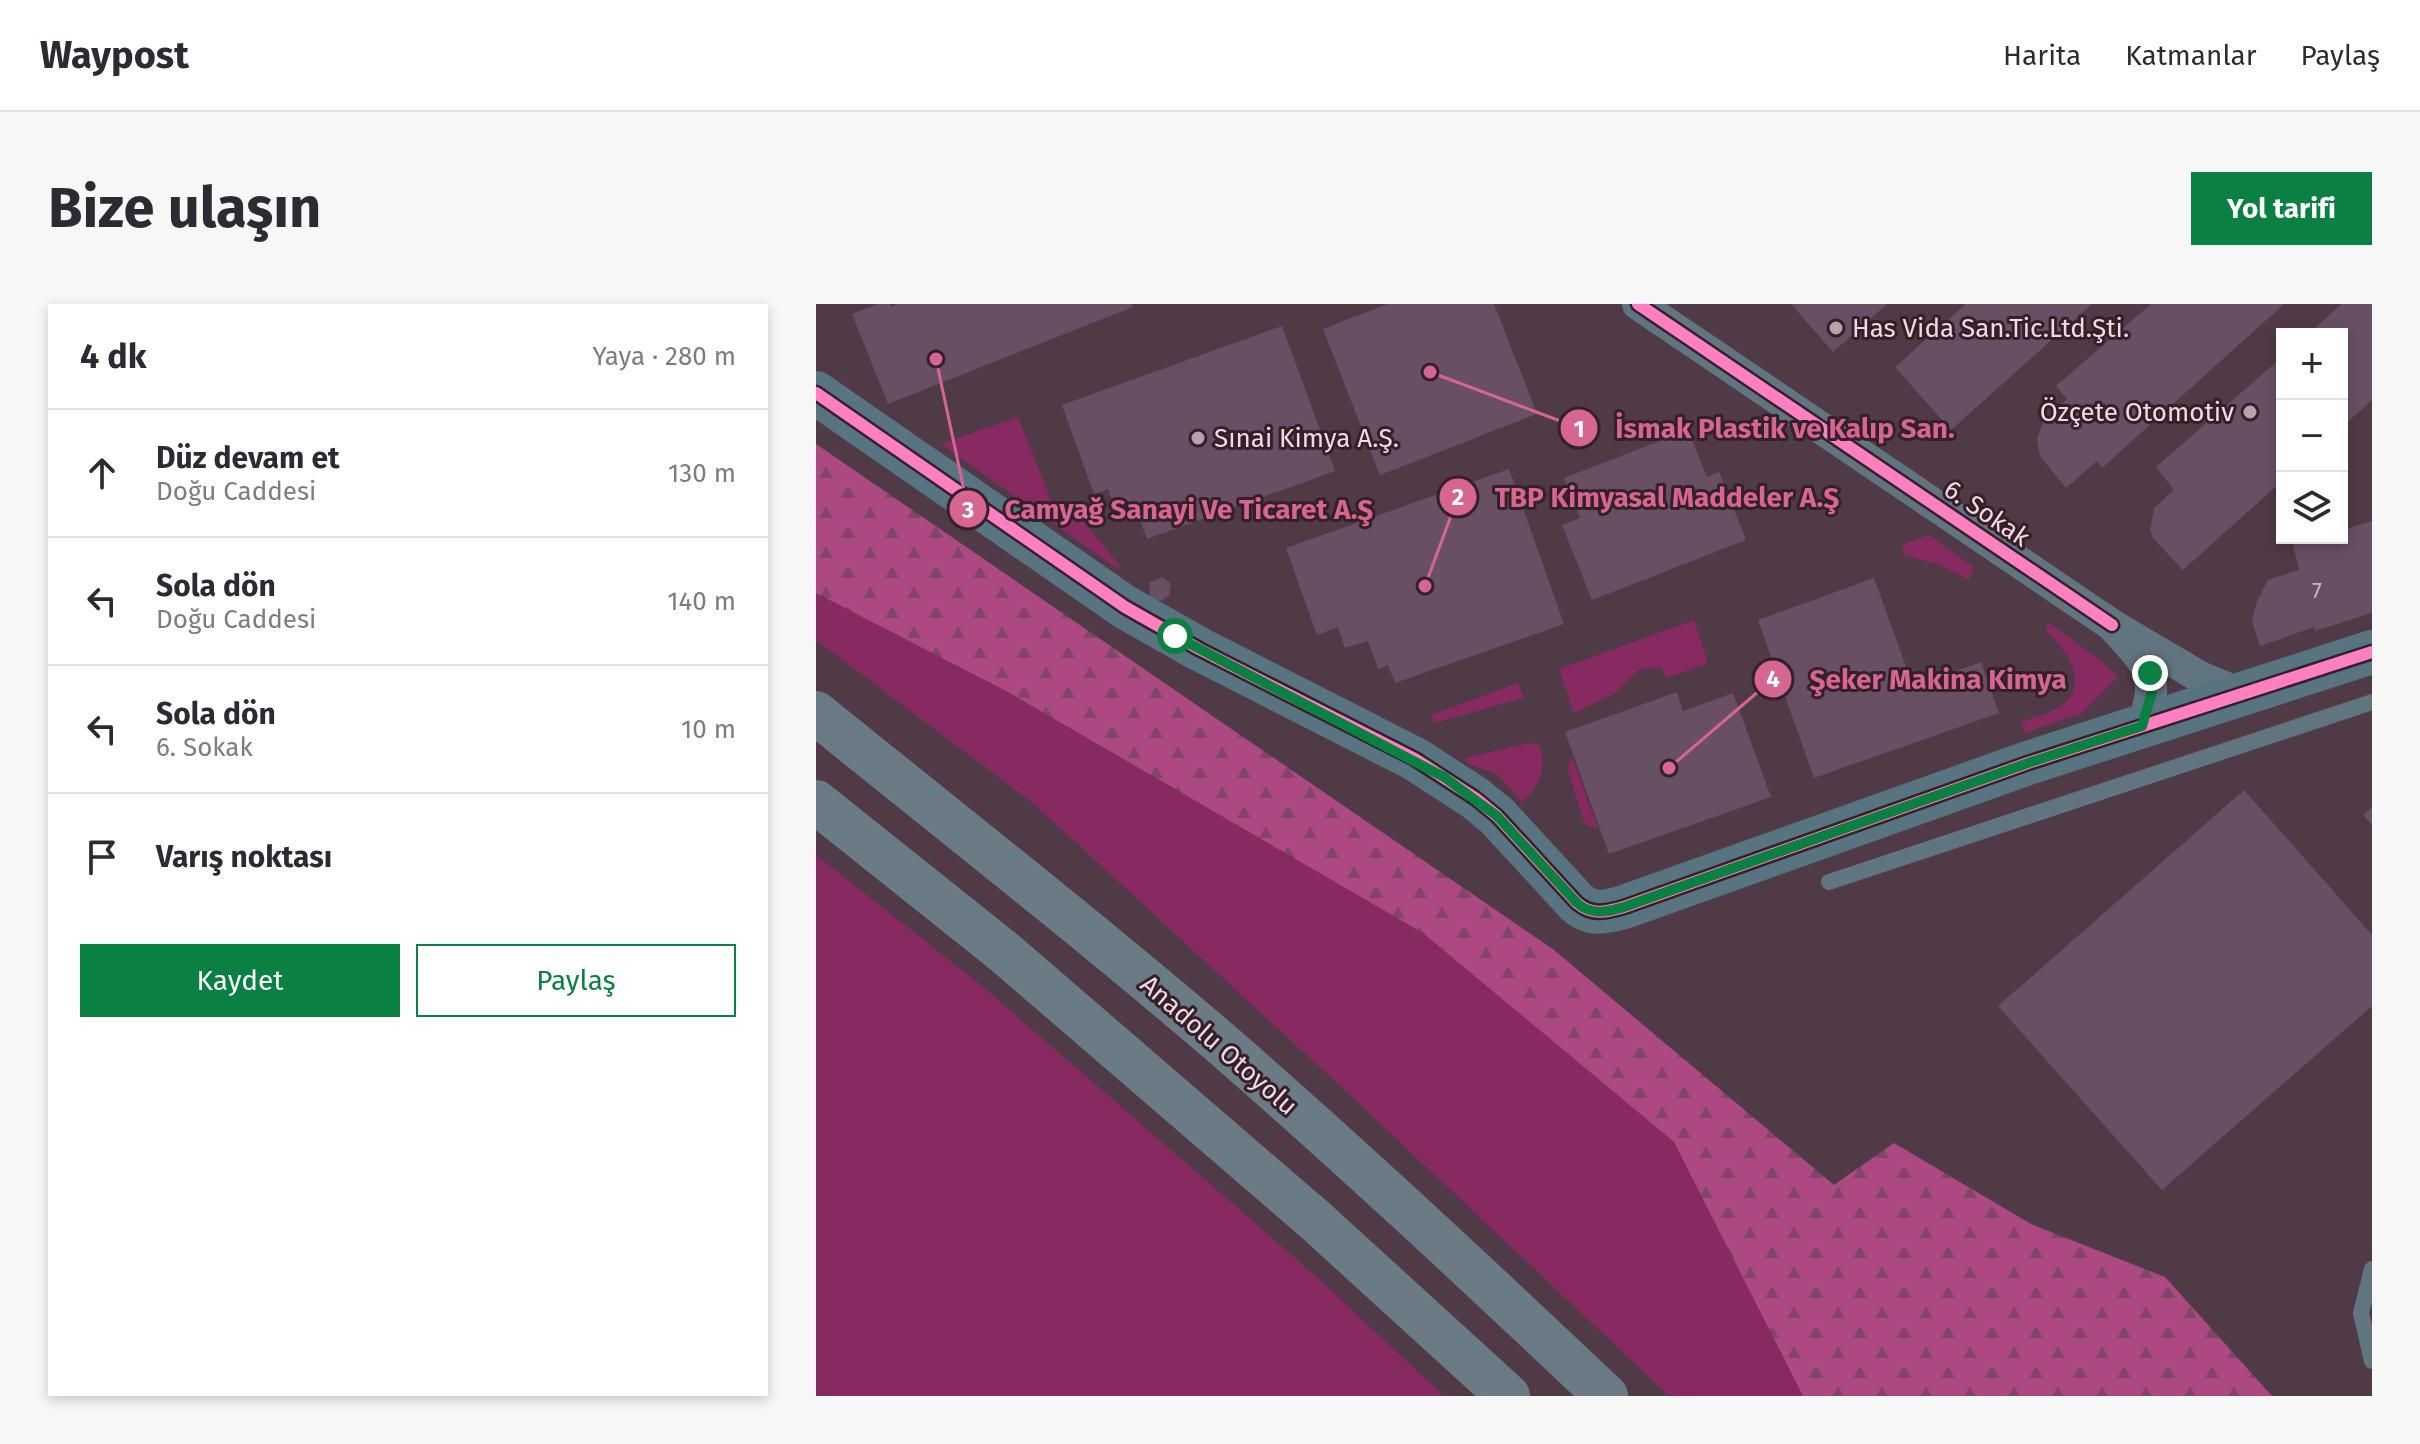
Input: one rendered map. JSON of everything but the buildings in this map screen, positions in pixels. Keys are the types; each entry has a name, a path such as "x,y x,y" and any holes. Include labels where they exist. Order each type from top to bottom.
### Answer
{"highway":[{"name":"Anadolu Otoyolu","path":"816,713 1222,1045 1437,1236 1606,1396"},
{"path":"816,802 1004,952 1315,1220 1508,1396"}],"street":[{"name":"6. Sokak","path":"1638,304 2112,625 2200,677 2241,694"},
{"path":"816,393 1125,607 1444,777 1497,816 1585,910 1607,912 1624,907 2028,763 2372,652"},
{"name":"6. Sokak","path":"2112,625 2142,659 2150,673 2152,692 2142,726"}],"lane":[{"path":"1829,882 2372,702"},
{"path":"2372,1269 2361,1313 2372,1361"}],"shaded area":[{"path":"1018,417 1058,518 1075,511 1120,566 1118,569 941,444"},
{"path":"1929,535 1973,567 1969,580 1938,564 1905,556 1902,545"},
{"path":"816,593 1008,692 1423,933 1674,1142 1803,1396 1669,1396 1351,1096 1034,804 816,640"},
{"path":"1694,620 1708,663 1667,678 1661,668 1640,669 1614,694 1574,713 1559,669"},
{"path":"2048,622 2118,677 2082,713 2025,733 2020,723 2061,706 2072,693 2075,683 2066,655 2046,631"},
{"path":"1518,683 1524,698 1434,723 1431,715"},
{"path":"1529,743 1538,744 1543,760 1537,783 1522,802 1497,774 1468,764 1465,758"},
{"path":"1572,757 1598,829 1587,825 1583,819 1567,768"},
{"path":"816,855 981,985 1309,1270 1444,1396 816,1396"}],"green space":[{"path":"816,444 1554,950 1834,1185 1894,1143 2031,1224 2165,1277 2272,1396 1803,1396 1674,1142 1423,933 1008,692 816,593"}],"cycle path":[{"path":"1638,304 2112,625"},
{"path":"816,393 1125,607 1199,649 1415,759 1475,798 1497,816 1577,903 1594,911 1624,907 2028,763 2372,652"}],"place":[{"name":"Has Vida San.Tic.Ltd.Şti.","path":"1836,328"},
{"name":"Camyağ Sanayi Ve Ticaret A.Ş","path":"936,359"},
{"name":"İsmak Plastik ve Kalıp San.","path":"1430,372"},
{"name":"Özçete Otomotiv","path":"2250,412"},
{"name":"Sınai Kimya A.Ş.","path":"1198,438"},
{"name":"TBP Kimyasal Maddeler A.Ş","path":"1425,586"},
{"name":"Şeker Makina Kimya","path":"1669,768"}],"route":[{"path":"1175,636 1415,759 1444,777 1497,816 1577,903 1585,910 1594,912 1624,907 2028,763 2142,726 2152,692 2150,673"}]}
